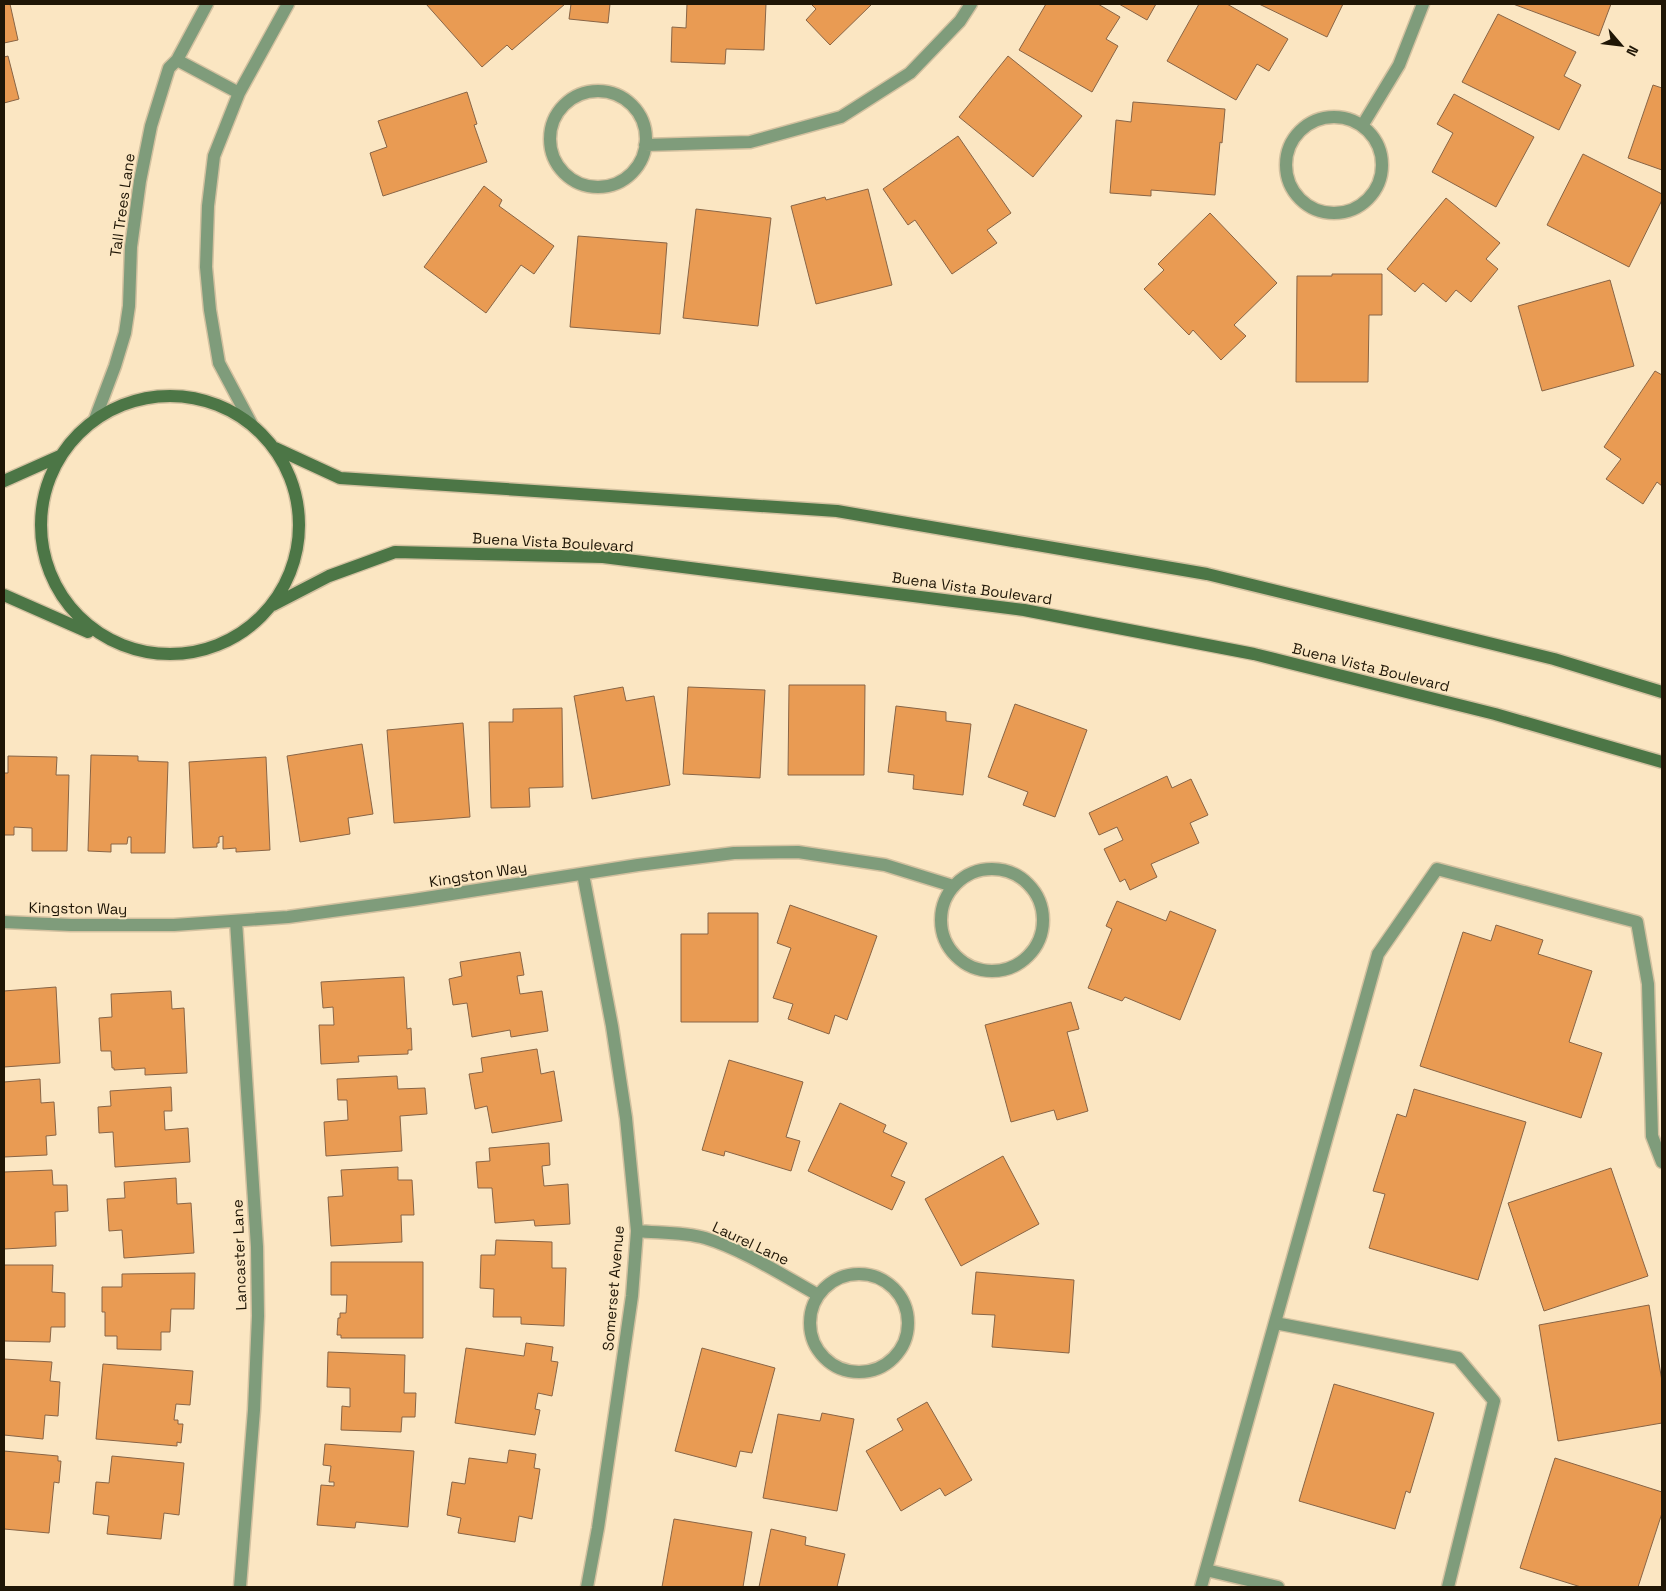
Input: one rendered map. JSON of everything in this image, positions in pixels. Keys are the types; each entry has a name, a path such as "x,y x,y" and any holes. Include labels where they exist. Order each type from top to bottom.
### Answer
{"main road":[{"name":"Buena Vista Boulevard","path":"104,638 72,612 50,577 40,536 43,494 60,456 75,436 95,419 132,400 174,395 214,402 251,423 275,448 294,485 300,526 293,568 273,605"},
{"name":"Buena Vista Boulevard","path":"275,448 340,478 837,512 1207,574 1554,659 1662,692"},
{"name":"Buena Vista Boulevard","path":"4,481 60,456"},
{"name":"Buena Vista Boulevard","path":"4,595 139,652 176,656 212,648 246,631 273,605 329,576 395,552 603,557 1043,613 1254,654 1495,714 1662,762"}],"street":[{"name":"Tall Trees Lane","path":"95,419 125,333 129,306 131,247 140,181 151,126 169,68 177,60 207,4"},
{"path":"251,423 219,363 210,310 206,267 208,206 214,156 239,93 288,4"},
{"path":"645,145 750,142 841,117 910,73 960,21 971,4"},
{"path":"1362,126 1398,65 1423,4"},
{"path":"177,60 239,93"},
{"path":"590,92 604,92 619,96 631,104 640,116 645,130 645,145 642,159 624,180 612,185 585,186 572,180 562,172 554,160 550,147 550,132 555,118 563,106 576,97 590,92"},
{"path":"1336,117 1350,120 1362,126 1372,135 1379,148 1382,162 1381,176 1375,190 1366,201 1354,209 1340,213 1326,212 1313,208 1301,200 1292,188 1287,168 1290,147 1298,134 1308,125 1328,118 1336,117"},
{"name":"Kingston Way","path":"4,922 70,925 174,925 288,917 413,900 638,865 734,853 798,852 885,865 953,886"},
{"path":"996,869 1012,872 1025,881 1035,893 1041,908 1043,924 1039,940 1030,953 1016,964 1000,970 982,970 965,964 952,952 943,936 941,919 944,902 953,886 966,876 980,870 996,869"},
{"path":"1201,1587 1378,954 1437,869 1637,922 1648,984 1652,1136 1662,1162"},
{"name":"Somerset Avenue","path":"582,874 612,1026 625,1109 637,1231 632,1296 620,1383 587,1587"},
{"name":"Lancaster Lane","path":"236,921 257,1247 258,1316 254,1410 240,1587"},
{"name":"Laurel Lane","path":"637,1231 676,1233 705,1238 746,1255 818,1295"},
{"path":"862,1274 879,1277 893,1287 903,1301 908,1318 907,1334 900,1350 890,1362 876,1370 861,1372 845,1370 831,1364 820,1354 812,1340 810,1325 812,1309 818,1295 830,1283 845,1275 862,1274"},
{"path":"1275,1323 1458,1358 1494,1401 1448,1587"},
{"path":"1206,1570 1278,1587"}],"building":[{"path":"4,4 10,4 18,40 4,43"},
{"path":"426,4 565,4 512,50 507,45 482,67"},
{"path":"571,4 610,4 608,23 569,19"},
{"path":"687,4 766,4 764,50 726,49 725,64 671,62 672,27 686,28"},
{"path":"811,4 872,4 830,45 806,20 816,9"},
{"path":"1046,4 1098,4 1120,17 1106,39 1118,46 1092,92 1019,50"},
{"path":"1119,4 1156,4 1147,20"},
{"path":"1199,4 1227,4 1288,39 1269,71 1257,64 1236,100 1167,61"},
{"path":"1259,4 1343,4 1327,37"},
{"path":"1513,4 1611,4 1599,36"},
{"path":"1498,14 1576,52 1564,76 1581,85 1559,130 1462,82"},
{"path":"8,56 19,99 4,103 4,57"},
{"path":"1008,56 1082,116 1033,177 959,117"},
{"path":"1653,85 1662,88 1662,170 1628,158"},
{"path":"467,92 477,124 474,125 487,162 383,196 370,153 387,147 378,121"},
{"path":"1454,94 1534,137 1496,207 1432,172 1453,133 1437,124"},
{"path":"1133,102 1225,109 1215,195 1151,190 1151,196 1110,193 1116,120 1131,122"},
{"path":"958,136 1011,213 987,230 997,243 952,274 915,220 908,225 883,189"},
{"path":"1583,154 1662,194 1662,200 1629,267 1547,225"},
{"path":"484,186 502,200 499,206 554,246 534,274 521,265 486,313 424,267"},
{"path":"868,189 892,285 816,304 791,206 825,197 826,200"},
{"path":"1446,198 1500,243 1486,259 1498,269 1471,302 1456,290 1446,302 1423,283 1415,292 1387,269"},
{"path":"696,209 771,218 758,326 683,318"},
{"path":"1210,213 1277,283 1234,325 1246,336 1221,360 1193,330 1189,335 1144,289 1164,270 1158,264"},
{"path":"578,236 667,243 660,334 570,327"},
{"path":"1332,274 1382,274 1382,315 1369,315 1368,382 1296,382 1297,276 1332,276"},
{"path":"1610,280 1634,366 1542,391 1518,306"},
{"path":"1655,371 1662,375 1662,486 1657,482 1643,504 1606,479 1621,459 1604,447"},
{"path":"789,685 865,685 864,775 788,775"},
{"path":"623,687 626,701 654,696 670,785 592,799 574,696"},
{"path":"688,687 765,690 760,778 683,774"},
{"path":"1015,704 1087,730 1055,817 1023,805 1028,792 988,777"},
{"path":"896,706 946,712 946,721 971,724 963,795 913,789 914,775 888,772"},
{"path":"562,708 563,787 529,788 530,807 491,808 489,722 513,722 513,709"},
{"path":"463,723 470,817 394,823 387,730"},
{"path":"362,744 373,814 348,818 350,834 300,842 287,756"},
{"path":"91,755 138,756 138,761 168,762 165,853 131,853 131,837 128,837 127,844 111,844 111,852 88,851"},
{"path":"8,756 57,757 56,775 69,775 67,851 32,851 32,828 14,827 14,835 4,835 4,773 8,773"},
{"path":"266,757 270,850 236,852 236,848 223,849 223,836 219,837 217,847 193,848 189,762"},
{"path":"1167,776 1172,788 1191,779 1208,815 1190,823 1199,843 1151,864 1157,877 1130,890 1125,879 1120,882 1104,849 1123,840 1117,827 1099,835 1089,813"},
{"path":"1117,901 1166,921 1170,911 1216,930 1180,1020 1125,997 1122,1001 1088,988 1112,929 1106,926"},
{"path":"790,905 877,936 847,1020 835,1015 829,1034 788,1019 793,1004 773,998 791,948 777,943"},
{"path":"708,913 758,913 758,1022 681,1022 681,934 708,934"},
{"path":"1496,925 1543,940 1538,954 1592,971 1569,1042 1602,1053 1581,1118 1420,1066 1463,932 1491,941"},
{"path":"520,952 524,975 517,976 520,994 542,991 548,1031 511,1037 510,1030 472,1037 467,1003 453,1005 449,979 462,976 460,962"},
{"path":"404,977 407,1029 411,1028 412,1050 408,1050 408,1054 358,1056 359,1062 321,1064 319,1025 334,1025 333,1007 323,1008 321,982"},
{"path":"56,987 60,1063 4,1067 4,991"},
{"path":"171,991 172,1009 184,1008 187,1073 145,1075 145,1068 114,1070 112,1068 111,1051 101,1051 99,1018 112,1017 111,994"},
{"path":"1071,1002 1079,1029 1067,1032 1088,1111 1057,1120 1054,1110 1011,1122 985,1025"},
{"path":"537,1049 541,1074 554,1071 562,1121 492,1133 487,1106 475,1109 469,1074 483,1072 481,1058"},
{"path":"729,1060 803,1082 786,1137 800,1141 791,1171 725,1151 724,1156 702,1150"},
{"path":"397,1076 398,1089 425,1088 427,1114 400,1116 402,1151 326,1156 324,1122 348,1120 347,1100 338,1100 337,1079"},
{"path":"40,1079 41,1103 54,1102 56,1135 46,1136 47,1155 4,1157 4,1082"},
{"path":"171,1087 172,1111 164,1111 165,1130 188,1128 190,1162 115,1167 113,1132 99,1133 98,1107 111,1106 110,1091"},
{"path":"1414,1089 1526,1122 1478,1280 1369,1248 1385,1194 1373,1191 1397,1114 1406,1117"},
{"path":"840,1103 886,1125 883,1132 907,1143 891,1176 905,1182 892,1210 808,1171"},
{"path":"549,1143 550,1165 542,1166 544,1186 568,1184 570,1224 535,1226 534,1220 495,1223 492,1188 478,1188 476,1162 490,1161 489,1148"},
{"path":"1003,1156 1039,1224 961,1266 925,1199"},
{"path":"398,1167 398,1180 412,1180 414,1215 401,1215 402,1242 331,1246 328,1197 343,1196 341,1170"},
{"path":"1611,1168 1648,1276 1544,1311 1508,1203"},
{"path":"52,1170 53,1185 67,1185 68,1211 55,1212 56,1246 4,1249 4,1172"},
{"path":"176,1178 177,1204 191,1203 194,1253 124,1258 122,1230 109,1231 107,1199 125,1198 124,1182"},
{"path":"496,1240 552,1242 552,1268 566,1268 564,1326 521,1324 521,1317 493,1317 494,1289 480,1288 481,1255 495,1255"},
{"path":"331,1262 423,1262 423,1338 341,1338 341,1335 337,1335 340,1313 346,1313 347,1295 331,1295"},
{"path":"4,1265 53,1265 52,1292 65,1293 65,1327 51,1327 50,1342 4,1341"},
{"path":"976,1272 1074,1280 1069,1353 992,1347 995,1315 972,1314"},
{"path":"195,1273 194,1309 171,1309 170,1332 161,1332 161,1350 117,1349 117,1336 105,1336 105,1312 102,1312 102,1287 122,1287 122,1274"},
{"path":"1649,1305 1662,1381 1662,1423 1558,1441 1539,1325"},
{"path":"526,1343 553,1347 551,1361 558,1362 552,1396 538,1393 535,1409 540,1410 535,1435 455,1423 466,1348 524,1356"},
{"path":"702,1348 775,1368 752,1453 740,1451 736,1467 675,1451"},
{"path":"328,1352 405,1355 404,1393 416,1393 415,1417 402,1417 401,1432 341,1430 342,1406 350,1407 350,1388 327,1387"},
{"path":"4,1359 52,1362 50,1381 60,1382 58,1416 45,1415 43,1439 4,1435"},
{"path":"103,1364 193,1371 190,1405 176,1404 174,1420 178,1420 178,1424 183,1424 181,1443 177,1442 177,1446 96,1439"},
{"path":"1334,1384 1434,1413 1410,1493 1406,1491 1395,1529 1299,1501"},
{"path":"927,1402 972,1480 945,1496 940,1488 901,1511 866,1451 903,1430 897,1419"},
{"path":"822,1413 854,1419 837,1511 763,1498 778,1414 820,1421"},
{"path":"325,1444 414,1451 408,1527 356,1522 355,1528 317,1525 321,1485 334,1486 334,1482 329,1482 331,1466 323,1465"},
{"path":"509,1450 536,1454 534,1468 540,1469 532,1519 519,1516 515,1542 458,1533 461,1518 447,1515 452,1482 465,1484 469,1458 507,1463"},
{"path":"4,1451 58,1456 58,1461 61,1461 59,1483 54,1482 49,1533 4,1529"},
{"path":"112,1456 184,1463 179,1515 164,1513 161,1539 107,1534 109,1516 93,1514 96,1482 109,1483"},
{"path":"1555,1458 1662,1492 1662,1513 1638,1587 1581,1587 1520,1568"},
{"path":"674,1519 752,1532 743,1587 662,1587"},
{"path":"771,1529 806,1537 805,1545 845,1554 837,1587 759,1587"}]}
